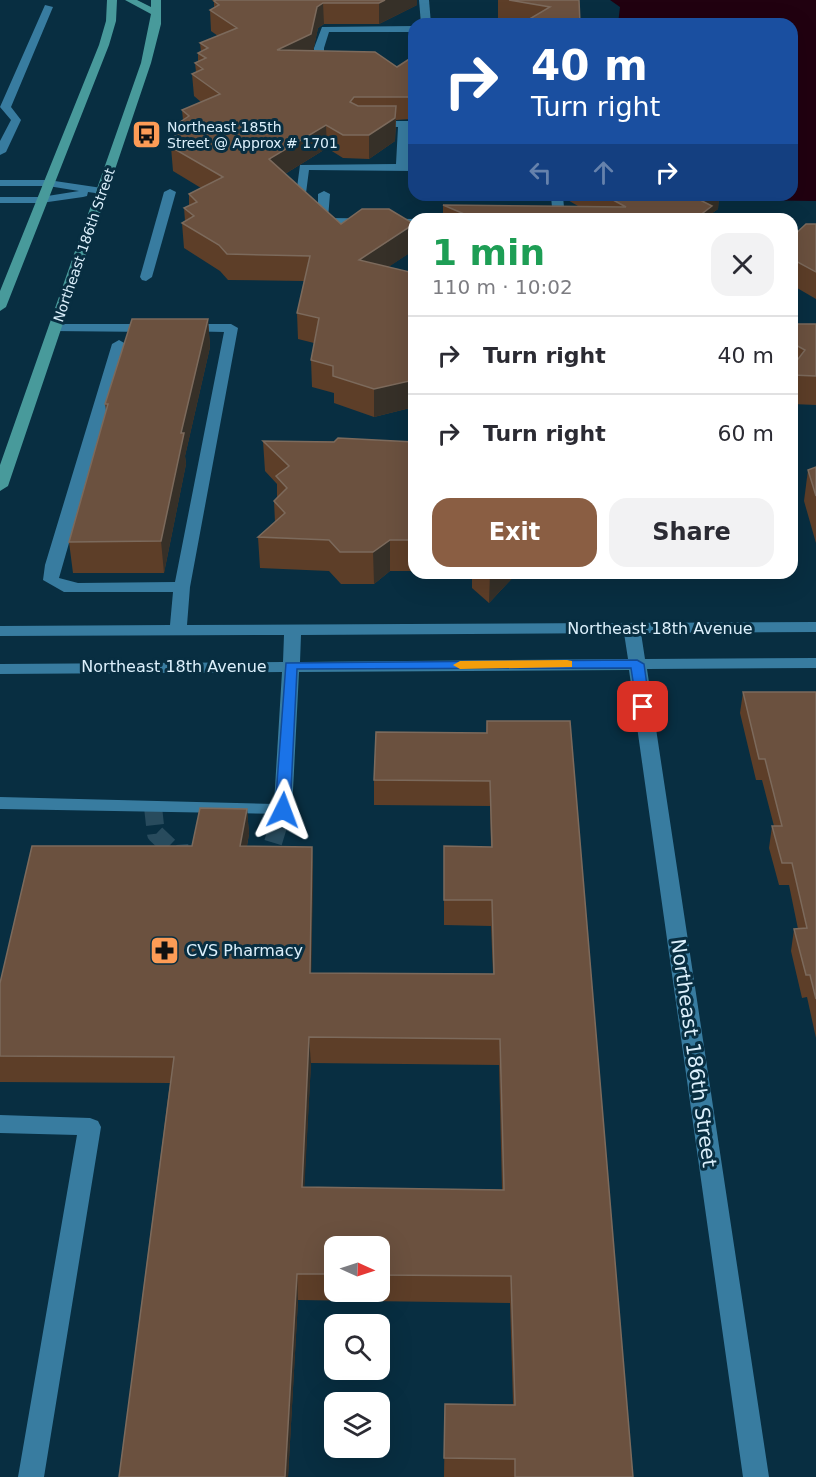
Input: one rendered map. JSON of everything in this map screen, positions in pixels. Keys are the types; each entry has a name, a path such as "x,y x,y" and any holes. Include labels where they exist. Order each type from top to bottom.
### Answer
{"main road":[{"path":"0,307 104,45 111,21 111,0"},
{"path":"130,0 156,13"},
{"name":"Northeast 186th Street","path":"0,486 146,63 156,13 156,0"}],"street":[{"path":"424,0 426,18"},
{"path":"0,152 16,120 13,114 5,108 48,7"},
{"path":"331,68 319,68 320,48 325,29 408,29"},
{"path":"358,124 408,124"},
{"path":"402,167 408,130"},
{"path":"300,193 304,167 408,168"},
{"path":"0,183 48,183 102,191"},
{"path":"0,200 41,200 102,191"},
{"path":"146,277 170,192"},
{"path":"324,194 322,221 408,222"},
{"path":"56,328 231,328 182,587 178,631"},
{"path":"119,344 53,566 51,580 64,587 78,588 182,587"},
{"name":"Northeast 18th Avenue","path":"0,631 816,627"},
{"name":"Northeast 186th Street","path":"632,628 756,1477"},
{"path":"0,804 283,810 293,630"},
{"name":"Northeast 18th Avenue","path":"0,669 816,663"},
{"path":"0,1124 90,1127 31,1477"}],"shaded area":[{"path":"610,0 816,0 816,201 798,201 798,18 619,18 620,7"}],"building":[{"path":"385,0 379,3 323,3 317,7 311,34 277,50 375,52 397,67 408,60 408,97 354,97 350,102 358,106 396,106 395,118 369,135 343,135 326,125 269,159 341,224 362,209 389,209 408,220 408,228 359,260 408,272 408,381 374,389 333,376 333,366 311,360 319,318 297,313 310,256 227,254 219,245 182,223 194,216 184,208 197,202 189,194 223,177 171,147 183,140 175,135 186,128 180,122 189,116 182,110 220,94 192,74 203,69 195,63 206,58 198,53 208,48 200,43 237,28 210,10 219,5 214,1"},
{"path":"509,0 579,0 580,18 531,18 550,7"},
{"path":"615,201 702,201 712,206 703,213 462,213 443,205 626,207"},
{"path":"806,224 816,224 816,272 798,262 798,231"},
{"path":"132,319 208,319 181,433 184,433 161,541 69,542 108,404 105,404"},
{"path":"798,324 816,324 816,376 798,375 798,359 805,350 798,346"},
{"path":"338,438 408,442 408,540 390,540 373,552 340,552 329,540 258,537 285,513 274,501 287,488 276,476 289,466 263,441 334,442"},
{"path":"816,467 816,496 808,470"},
{"path":"743,692 816,692 816,999 810,975 806,975 794,929 807,928 792,863 782,863 772,826 782,826 765,759 759,759"},
{"path":"487,721 570,721 633,1477 515,1477 515,1459 444,1458 445,1404 515,1405 511,1276 390,1275 390,1236 324,1236 324,1274 297,1274 285,1477 119,1477 174,1057 0,1056 0,983 32,846 192,846 200,808 247,809 240,846 312,847 310,973 494,974 492,900 444,900 444,846 492,847 490,781 374,780 376,732 487,733","holes":["309,1037 500,1039 504,1190 302,1187"]}],"tunnel":[{"path":"153,807 156,834 177,854 189,853"},
{"path":"256,855 269,856 283,810"}],"slow traffic":[{"path":"460,665 567,664"}],"place":[{"name":"Northeast 185th Street @ Approx # 1701","path":"146,135"},
{"name":"CVS Pharmacy","path":"165,950"}],"route":[{"path":"283,810 291,666 637,664 643,707"}]}
